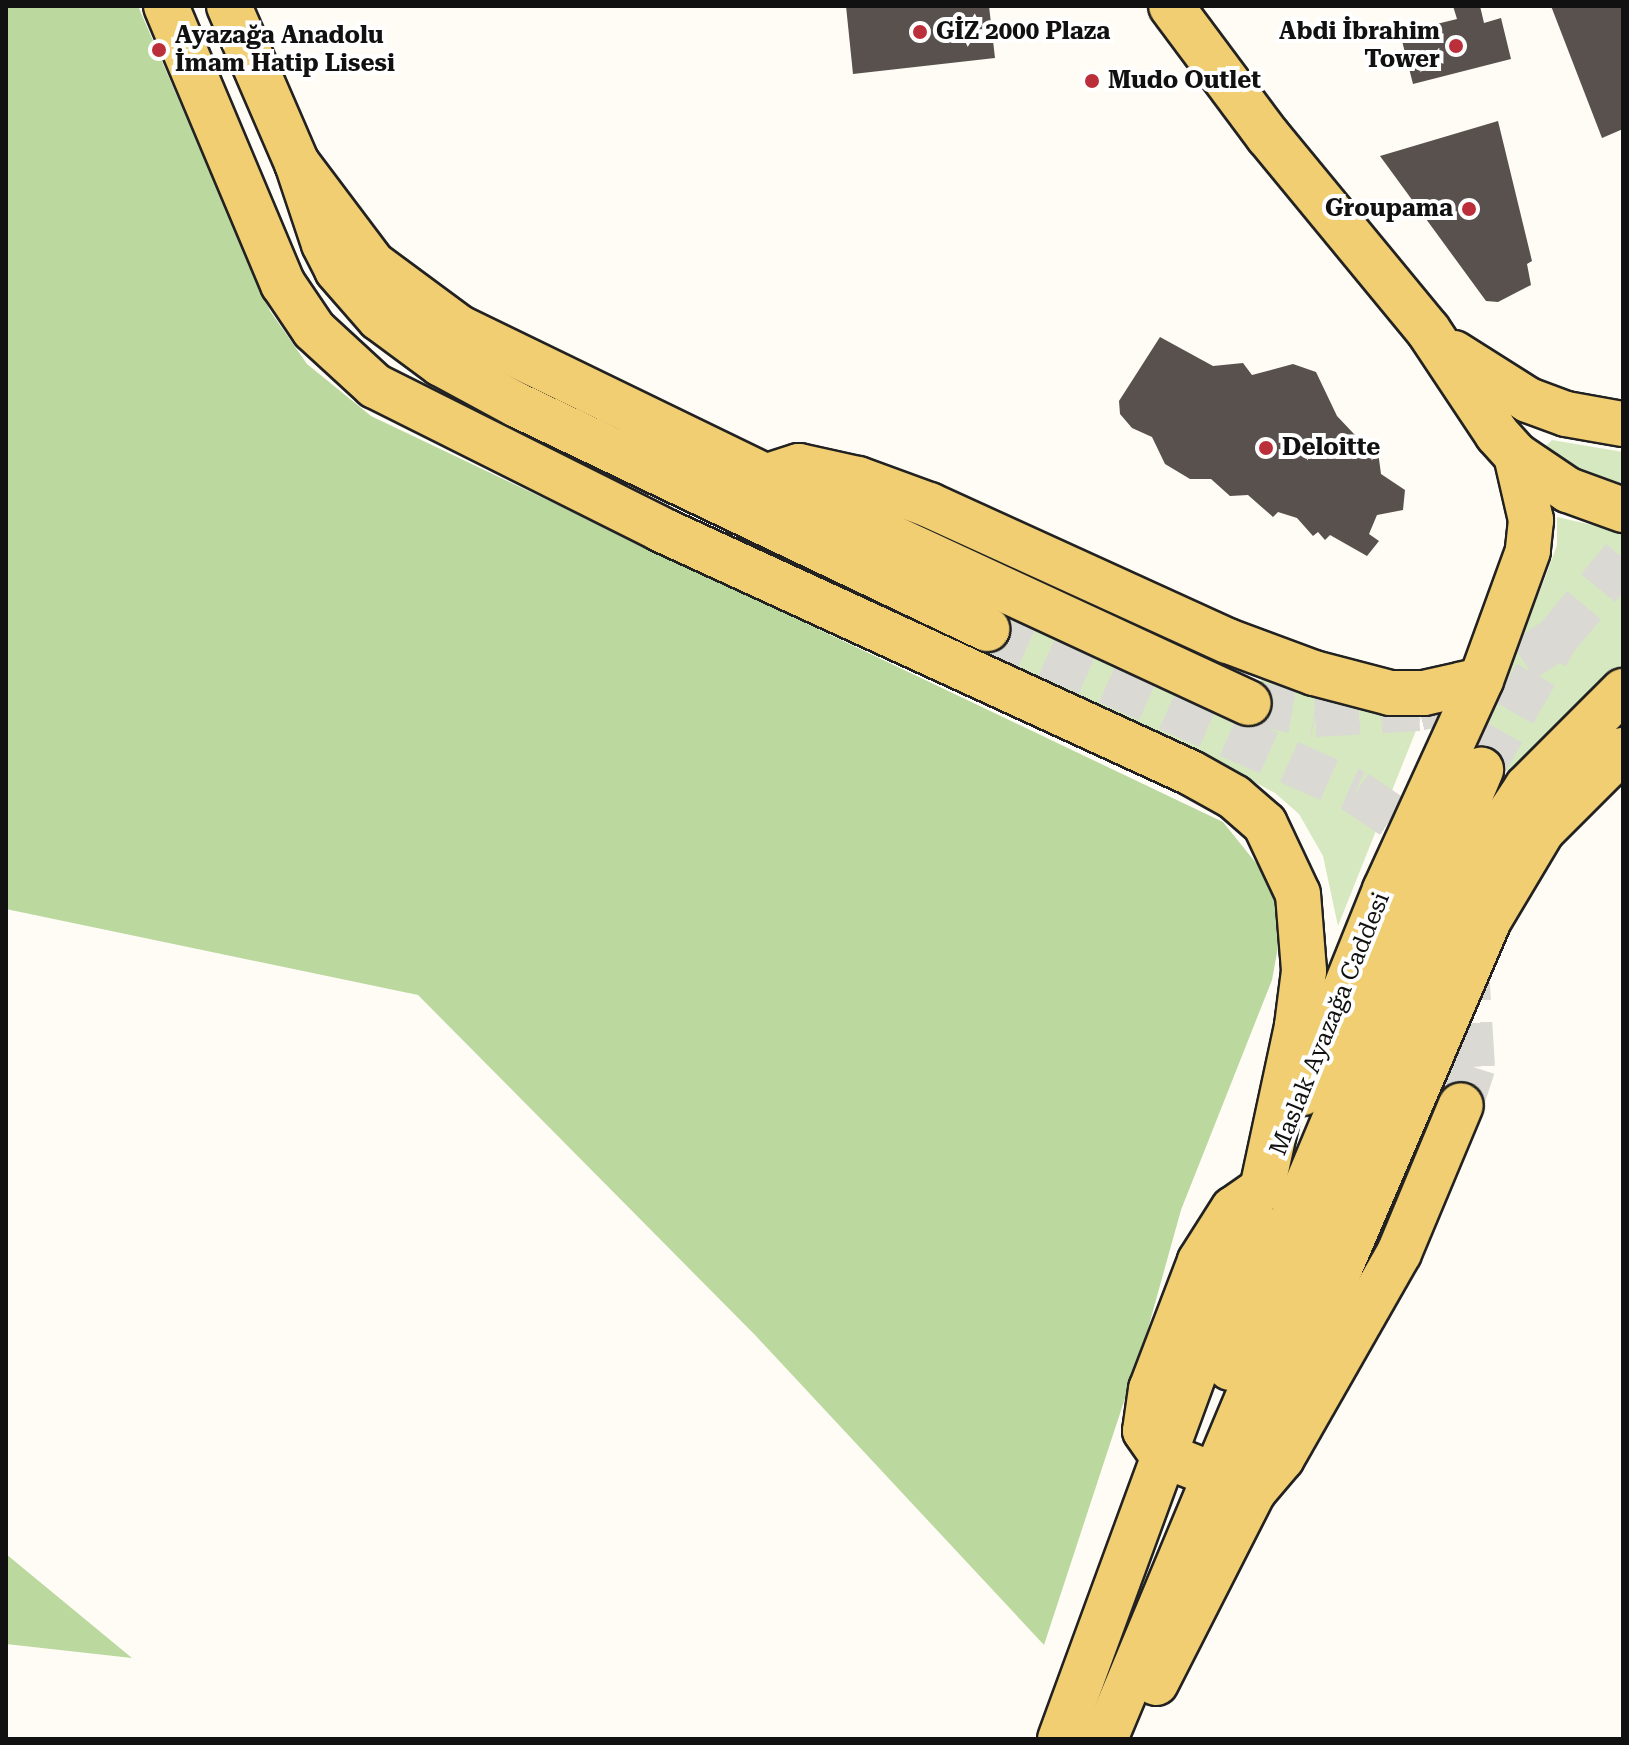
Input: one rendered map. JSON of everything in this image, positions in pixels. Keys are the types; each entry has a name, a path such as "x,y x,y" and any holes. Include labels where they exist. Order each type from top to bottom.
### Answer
{"main road":[{"path":"166,6 283,284 314,330 375,386 660,529 1191,773 1234,797 1265,824 1298,894 1304,971 1262,1189"},
{"path":"229,6 297,163 313,216 337,270 379,318 441,364 987,629"},
{"path":"1171,6 1268,136 1428,330 1469,367 1528,400 1566,414 1623,424"},
{"path":"297,163 373,264 417,301 518,358 1249,703"},
{"name":"Maslak Ayazağa Caddesi","path":"1078,1733 1205,1471 1262,1189 1385,890 1481,680 1528,551 1531,520 1516,455 1428,330"},
{"path":"1516,455 1568,490 1623,510"},
{"path":"765,477 799,466 858,479 943,511 1228,641 1358,686 1424,693 1481,680"},
{"path":"1078,1733 1205,1471 1440,937 1476,864 1527,787 1623,691"},
{"path":"1205,1471 1282,1404 1489,920 1542,831 1623,750"},
{"path":"1128,1739 1205,1471 1481,770"},
{"path":"1205,1471 1282,1458 1399,1253 1461,1105"}],"green space":[{"path":"6,6 138,6 270,311 307,364 371,416 1223,822 1260,868 1277,907 1278,947 1272,980 1181,1210 1149,1325 1044,1645 755,1335 418,995 6,909"},
{"path":"1552,440 1623,452 1623,491 1559,464 1545,447"},
{"path":"1557,517 1623,532 1623,672 1510,773 1475,750 1557,545"},
{"path":"1000,605 1250,711 1263,675 1351,707 1421,718 1338,926 1323,856 1299,814 1275,793 1243,776 980,650"},
{"path":"6,1554 132,1658 6,1644"}],"building":[{"name":"GİZ 2000 Plaza","path":"846,6 989,6 995,58 853,74"},
{"name":"Abdi İbrahim Tower","path":"1453,6 1480,6 1484,23 1501,18 1511,59 1413,84 1400,33 1457,19"},
{"path":"1551,6 1623,6 1623,129 1602,138"},
{"name":"Groupama","path":"1498,121 1532,261 1527,264 1531,285 1498,302 1486,301 1380,156"},
{"name":"Deloitte","path":"1160,337 1213,366 1243,363 1252,375 1293,364 1316,372 1337,416 1354,434 1377,444 1381,474 1405,490 1403,510 1377,515 1369,534 1379,541 1367,556 1330,535 1325,540 1318,532 1313,536 1297,518 1278,512 1273,517 1248,495 1230,496 1211,479 1190,479 1165,464 1152,437 1132,428 1120,414 1119,401"}],"tunnel":[{"path":"1481,770 1556,639 1623,558"},
{"path":"987,629 1356,792 1403,824 1433,863"},
{"path":"1249,703 1315,715 1419,709 1468,697 1556,639"},
{"path":"1461,1105 1473,1067 1466,953"}],"place":[{"name":"GİZ 2000 Plaza","path":"920,32"},
{"name":"Abdi İbrahim Tower","path":"1456,46"},
{"name":"Ayazağa Anadolu İmam Hatip Lisesi","path":"159,50"},
{"name":"Mudo Outlet","path":"1092,81"},
{"name":"Groupama","path":"1469,209"},
{"name":"Deloitte","path":"1266,448"}]}
